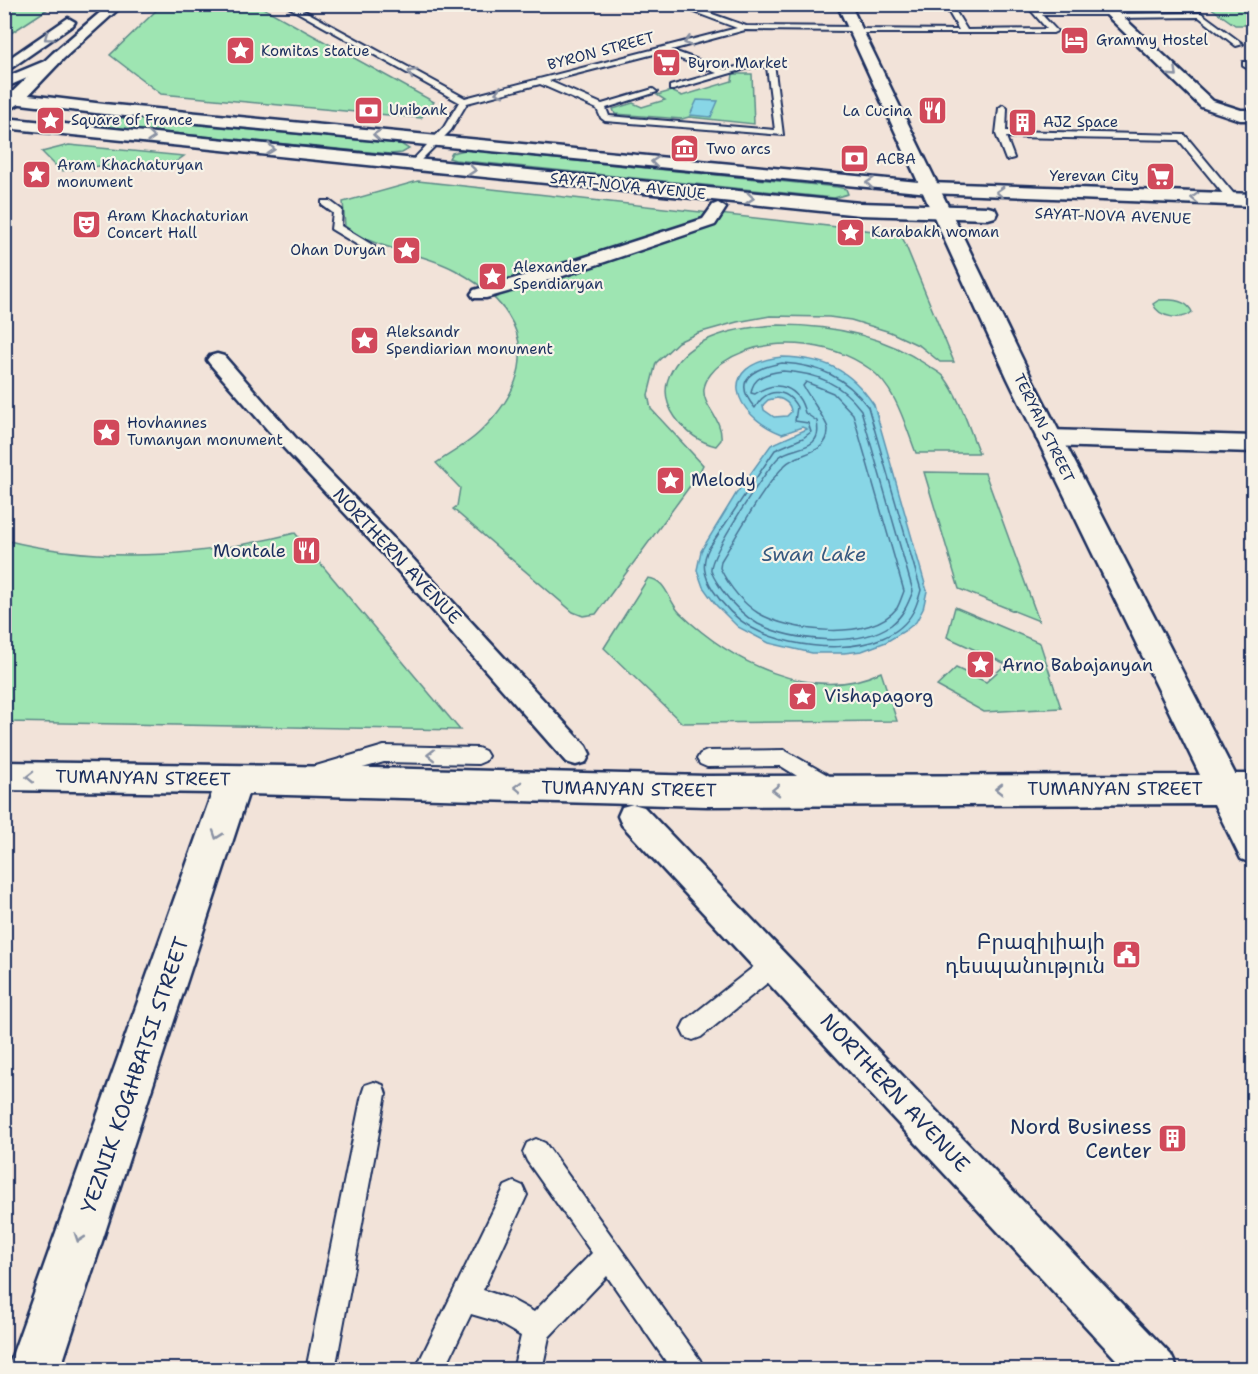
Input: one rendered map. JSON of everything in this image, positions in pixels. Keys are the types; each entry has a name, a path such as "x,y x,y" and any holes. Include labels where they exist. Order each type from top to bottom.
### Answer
{"main road":[{"path":"7,112 52,62 118,4"},
{"name":"TERYAN STREET","path":"843,4 1049,438 1240,789 1254,848"},
{"path":"4,69 82,11"},
{"path":"1108,11 1207,104 1240,115 1254,115"},
{"path":"4,84 52,62"},
{"path":"7,112 53,114 104,110"},
{"name":"SAYAT-NOVA AVENUE","path":"7,112 104,110 929,188 1254,200"},
{"name":"SAYAT-NOVA AVENUE","path":"7,112 414,164 860,209 1008,213"},
{"path":"1049,438 1254,444"},
{"name":"TUMANYAN STREET","path":"4,776 291,780 611,790 1240,789"},
{"name":"YEZNIK KOGHBATSI STREET","path":"33,1370 235,779"}],"street":[{"path":"480,294 557,272 709,222 718,208"},
{"name":"NORTHERN AVENUE","path":"217,360 288,441 394,552 576,754"},
{"name":"NORTHERN AVENUE","path":"633,816 1156,1370"}],"lane":[{"path":"286,4 464,101 448,128 414,164"},
{"name":"BYRON STREET","path":"676,4 745,28"},
{"path":"947,4 964,28 962,32"},
{"path":"1186,4 1239,44"},
{"path":"1030,6 1036,13 1108,11 1200,15"},
{"name":"BYRON STREET","path":"464,101 745,28 962,32 1053,31 1036,13"},
{"path":"662,49 725,72"},
{"path":"1246,64 1254,70"},
{"path":"601,107 605,118 780,133 771,65 751,65 673,88"},
{"path":"541,81 601,107 653,92"},
{"path":"1003,108 1000,134 1009,158"},
{"path":"1129,136 1179,127"},
{"path":"1000,134 1182,137 1233,199"},
{"path":"326,203 338,212 335,226 370,248"},
{"path":"291,780 384,754 478,756"},
{"path":"707,759 784,758 834,789"},
{"path":"693,1029 774,964"},
{"path":"320,1370 374,1094"},
{"path":"536,1152 690,1370"},
{"path":"429,1370 514,1195"},
{"path":"527,1370 537,1329 609,1256"},
{"path":"464,1298 501,1309 537,1329"}],"green space":[{"path":"5,4 54,4 54,5 5,37"},
{"path":"163,4 258,5 434,102 421,118 161,94 110,55"},
{"path":"1207,5 1237,5 1253,16 1253,25 1235,25"},
{"path":"733,74 752,74 754,124 689,117 682,119 615,114 613,109 633,103 642,107 665,100 657,95 671,91 682,96 732,81"},
{"path":"98,117 401,144 409,149 402,153 390,154 99,126 90,123"},
{"path":"69,145 184,156 164,170 100,166 61,171 42,152"},
{"path":"465,150 837,187 846,189 848,194 834,198 449,158 452,153"},
{"path":"418,181 901,234 954,362 940,362 920,346 890,332 851,320 829,317 770,316 698,333 678,342 656,363 648,395 651,409 703,465 596,614 583,616 573,612 453,509 457,506 460,488 436,463 481,431 501,408 514,386 520,364 519,343 512,322 499,303 480,286 455,270 368,240 345,226 343,202"},
{"path":"1159,300 1174,300 1183,303 1192,312 1183,317 1165,315 1153,304"},
{"path":"779,325 818,327 875,339 910,355 939,373 945,378 956,396 979,453 916,453 899,408 887,386 879,377 854,359 817,347 797,344 757,348 739,354 722,363 710,374 704,395 721,432 721,440 716,446 698,439 683,427 669,405 666,393 672,370 679,360 699,344 727,332"},
{"path":"924,472 985,473 1039,621 959,589"},
{"path":"295,533 460,730 5,722 5,540 41,548 113,555 223,548"},
{"path":"648,578 663,587 680,613 700,631 723,647 774,673 801,680 828,683 855,681 881,672 897,721 682,723 604,648"},
{"path":"955,607 1040,643 1061,708 984,712 937,686 956,668 986,682 1006,664 947,637"}],"water":[{"path":"697,100 718,101 711,117 690,115"},
{"name":"Swan Lake","path":"782,357 824,363 856,382 874,405 927,591 923,609 916,622 886,642 862,651 844,653 812,653 769,643 738,627 716,605 703,587 697,570 701,551 736,494 771,445 807,429 802,427 782,434 765,426 743,403 738,391 739,379 746,369 760,362","holes":["780,399 787,402 790,407 791,412 787,416 774,417 764,410 763,405 768,400"]}],"place":[{"name":"Grammy Hostel","path":"1075,40"},
{"name":"Komitas statue","path":"240,51"},
{"name":"Byron Market","path":"667,63"},
{"name":"Unibank","path":"368,110"},
{"name":"La Cucina","path":"933,111"},
{"name":"Square of France","path":"50,120"},
{"name":"AJZ Space","path":"1022,122"},
{"name":"Two arcs","path":"685,149"},
{"name":"ACBA","path":"855,159"},
{"name":"Aram Khachaturyan monument","path":"36,174"},
{"name":"Yerevan City","path":"1160,176"},
{"name":"Aram Khachaturian Concert Hall","path":"86,225"},
{"name":"Karabakh woman","path":"850,232"},
{"name":"Ohan Duryan","path":"407,250"},
{"name":"Alexander Spendiaryan","path":"492,276"},
{"name":"Aleksandr Spendiarian monument","path":"365,341"},
{"name":"Hovhannes Tumanyan monument","path":"106,432"},
{"name":"Melody","path":"670,480"},
{"name":"Montale","path":"307,551"},
{"name":"Arno Babajanyan","path":"981,665"},
{"name":"Vishapagorg","path":"803,696"},
{"name":"Բրազիլիայի դեսպանություն","path":"1126,954"},
{"name":"Nord Business Center","path":"1173,1139"}]}
